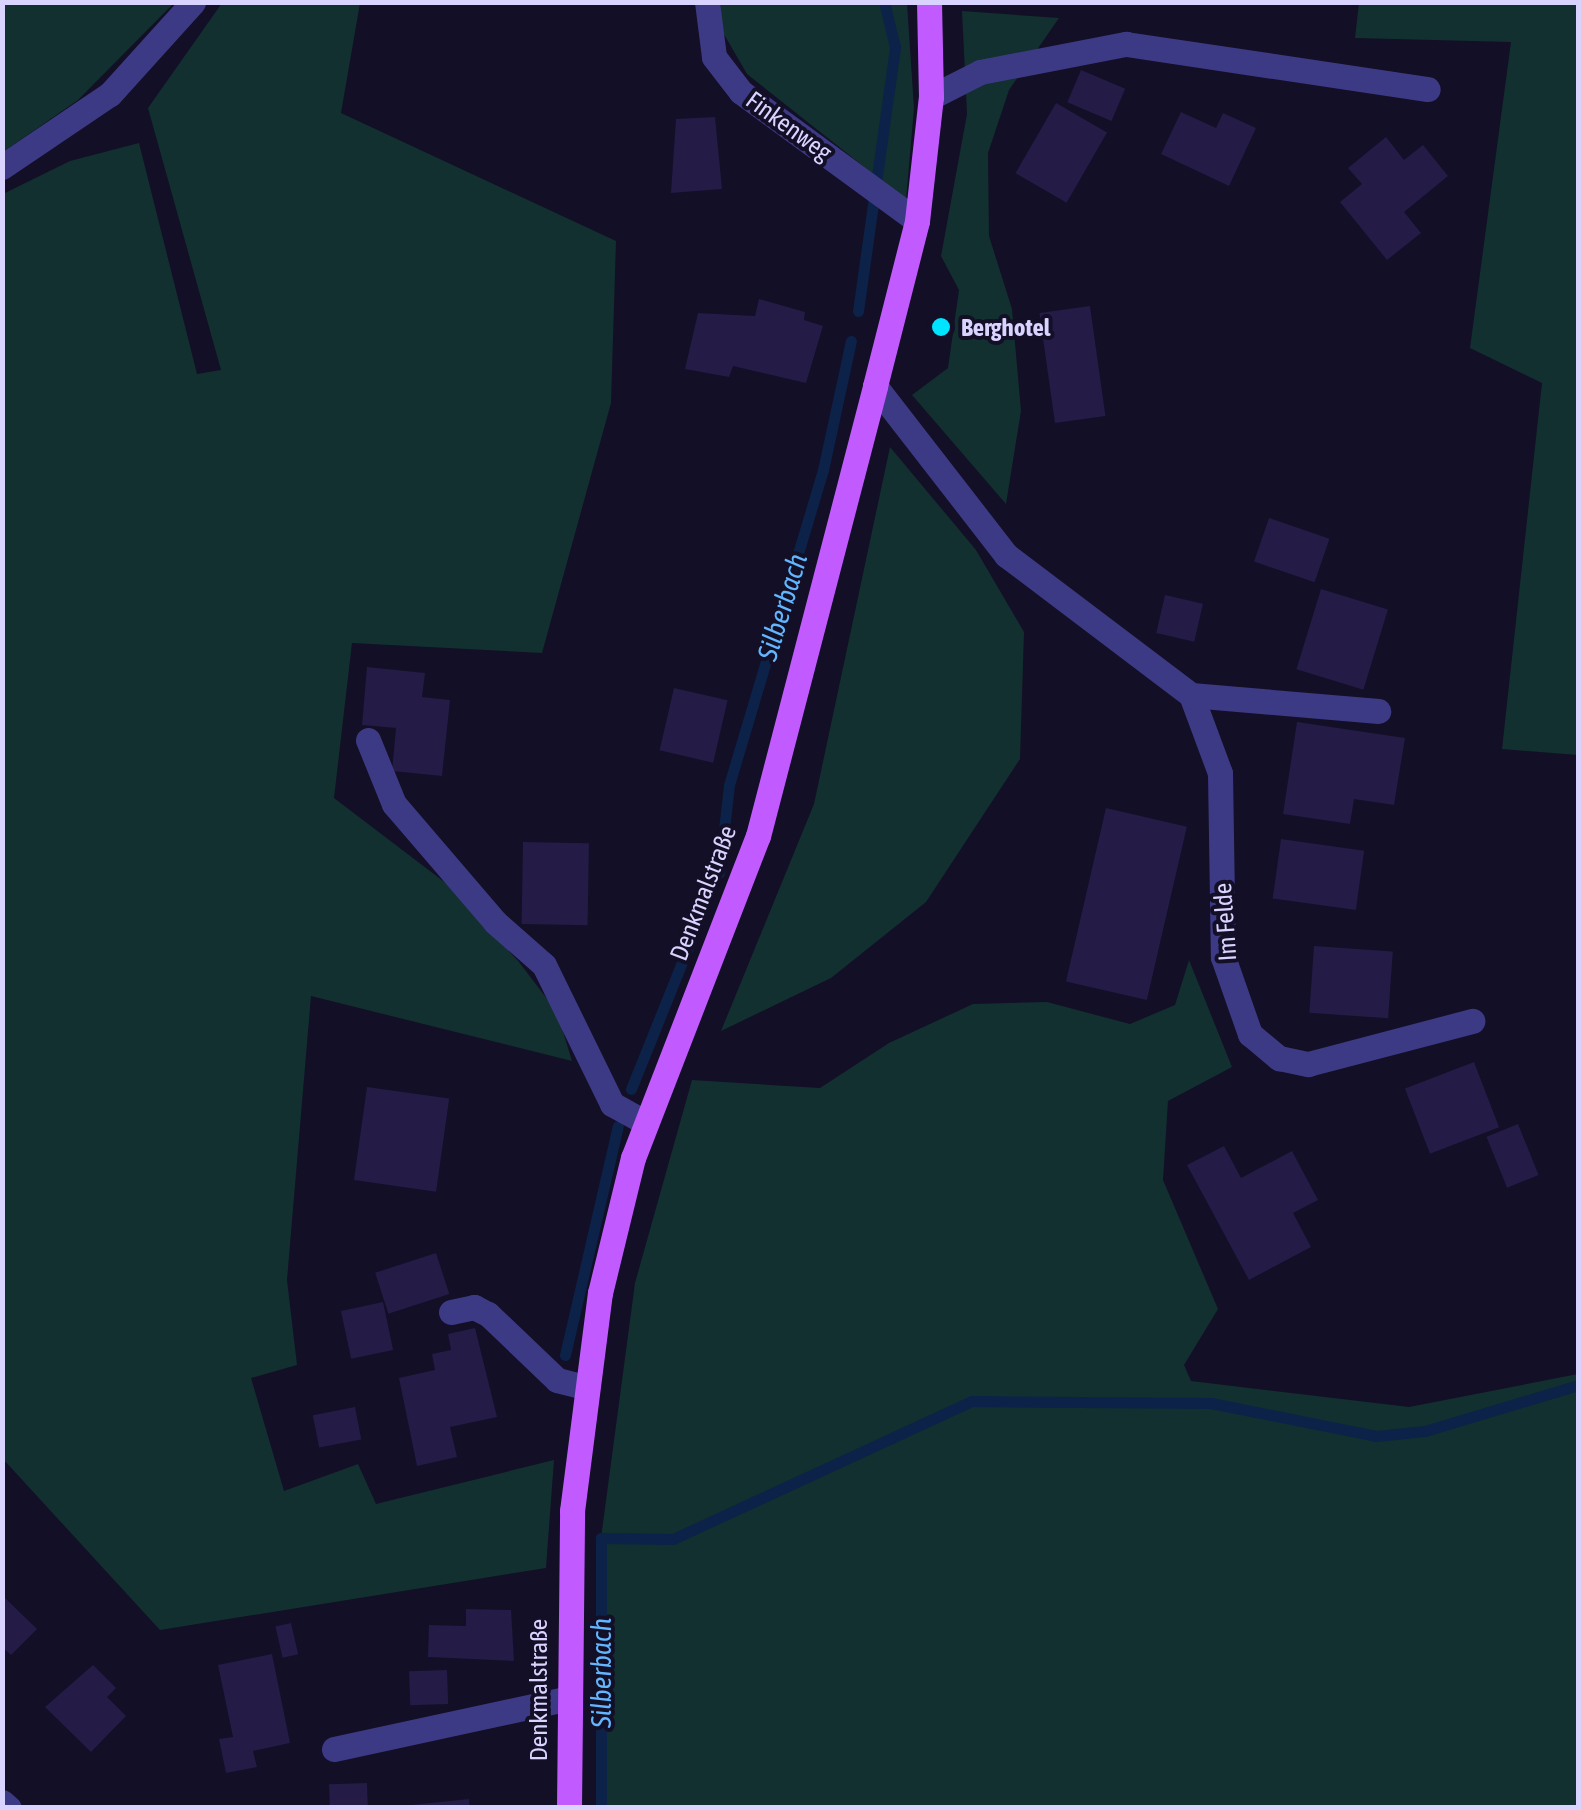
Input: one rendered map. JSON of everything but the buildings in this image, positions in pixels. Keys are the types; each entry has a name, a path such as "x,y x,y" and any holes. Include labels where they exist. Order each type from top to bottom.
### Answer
{"main road":[{"name":"Denkmalstraße","path":"569,1808 572,1511 600,1293 646,1123 758,836 876,386 917,220 931,97 928,2"}],"street":[{"path":"2,167 110,94 193,2"},
{"name":"Finkenweg","path":"706,2 714,57 742,92 917,220"},
{"path":"931,97 1013,63 1126,44 1428,89"},
{"path":"876,386 1006,555 1191,695 1378,712"},
{"name":"Im Felde","path":"1191,695 1220,773 1223,957 1250,1034 1280,1058 1308,1064 1472,1021"},
{"path":"368,740 394,804 495,922 544,965 612,1104 646,1123"},
{"path":"451,1312 474,1307 488,1314 557,1380 585,1387"},
{"path":"334,1749 569,1698"},
{"path":"2,1802 9,1808"}],"green space":[{"path":"3,3 174,3 78,100 3,152"},
{"path":"222,3 360,3 341,113 616,241 611,403 542,653 352,643 334,798 447,884 519,962 557,1012 572,1061 311,996 287,1280 297,1365 251,1378 284,1491 358,1464 376,1504 554,1460 546,1568 160,1630 3,1459 3,194 70,161 139,143 197,374 221,370 148,108"},
{"path":"721,3 907,3 914,108 906,200 747,74 718,24"},
{"path":"1359,3 1578,3 1578,755 1502,749 1542,383 1470,348 1511,42 1355,38"},
{"path":"962,11 1059,18 1009,90 988,153 989,236 1012,309 1021,411 1006,504 912,395 948,368 959,290 941,256 967,114"},
{"path":"890,447 976,550 1024,632 1020,759 926,902 831,978 721,1031 814,804"},
{"path":"1189,960 1232,1067 1168,1101 1163,1180 1218,1309 1184,1365 1191,1381 1409,1407 1578,1374 1578,1807 606,1807 601,1538 635,1283 692,1080 820,1088 889,1043 973,1004 1047,1002 1130,1024 1175,1005"}],"waterway":[{"name":"Silberbach","path":"858,311 895,47 884,2"},
{"name":"Silberbach","path":"719,873 729,785 823,470 851,341"},
{"name":"Silberbach","path":"631,1089 702,912"},
{"name":"Silberbach","path":"565,1355 618,1126"},
{"path":"601,1808 601,1538 673,1539 972,1401 1211,1403 1376,1436 1425,1431 1578,1385"}],"place":[{"name":"Berghotel","path":"941,327"}]}
